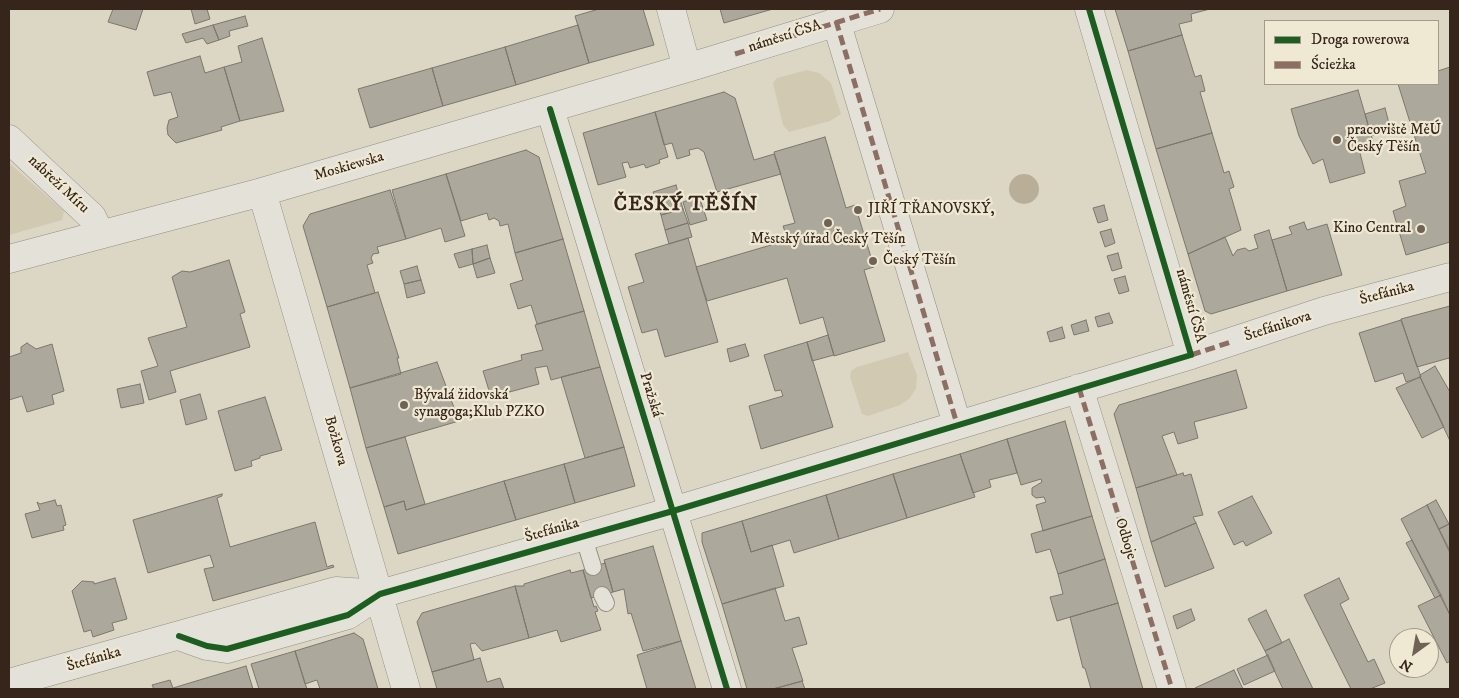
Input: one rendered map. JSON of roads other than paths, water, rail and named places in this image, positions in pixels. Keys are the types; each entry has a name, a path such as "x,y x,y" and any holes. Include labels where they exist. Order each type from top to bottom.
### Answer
{"street":[{"path":"672,9 687,68"},
{"name":"náměstí ČSA","path":"687,68 880,9"},
{"name":"náměstí ČSA","path":"836,21 946,427 1191,355 1090,9"},
{"name":"Moskiewska","path":"9,259 262,192 687,68"},
{"name":"Pražská","path":"550,109 727,689"},
{"name":"nábřeží Míru","path":"9,139 92,217 100,234"},
{"name":"Božkova","path":"262,192 406,689"},
{"name":"Štefánika","path":"1324,311 1450,277"},
{"name":"Štefánikova","path":"1191,355 1324,311"},
{"name":"Odboje","path":"1079,388 1172,689"},
{"name":"Štefánika","path":"9,683 336,591 380,594 673,511 946,427"}],"lane":[{"path":"583,535 593,567"}],"place":[{"name":"pracoviště MěÚ Český Těšín","path":"1337,140"},
{"name":"JIŘÍ TŘANOVSKÝ,","path":"858,210"},
{"name":"Městský úřad Český Těšín","path":"828,223"},
{"name":"Kino Central","path":"1421,229"},
{"name":"Český Těšín","path":"873,261"},
{"name":"Bývalá židovská synagoga;Klub PZKO","path":"404,405"}],"district":[{"name":"ČESKÝ TĚŠÍN","path":"686,206"}]}
